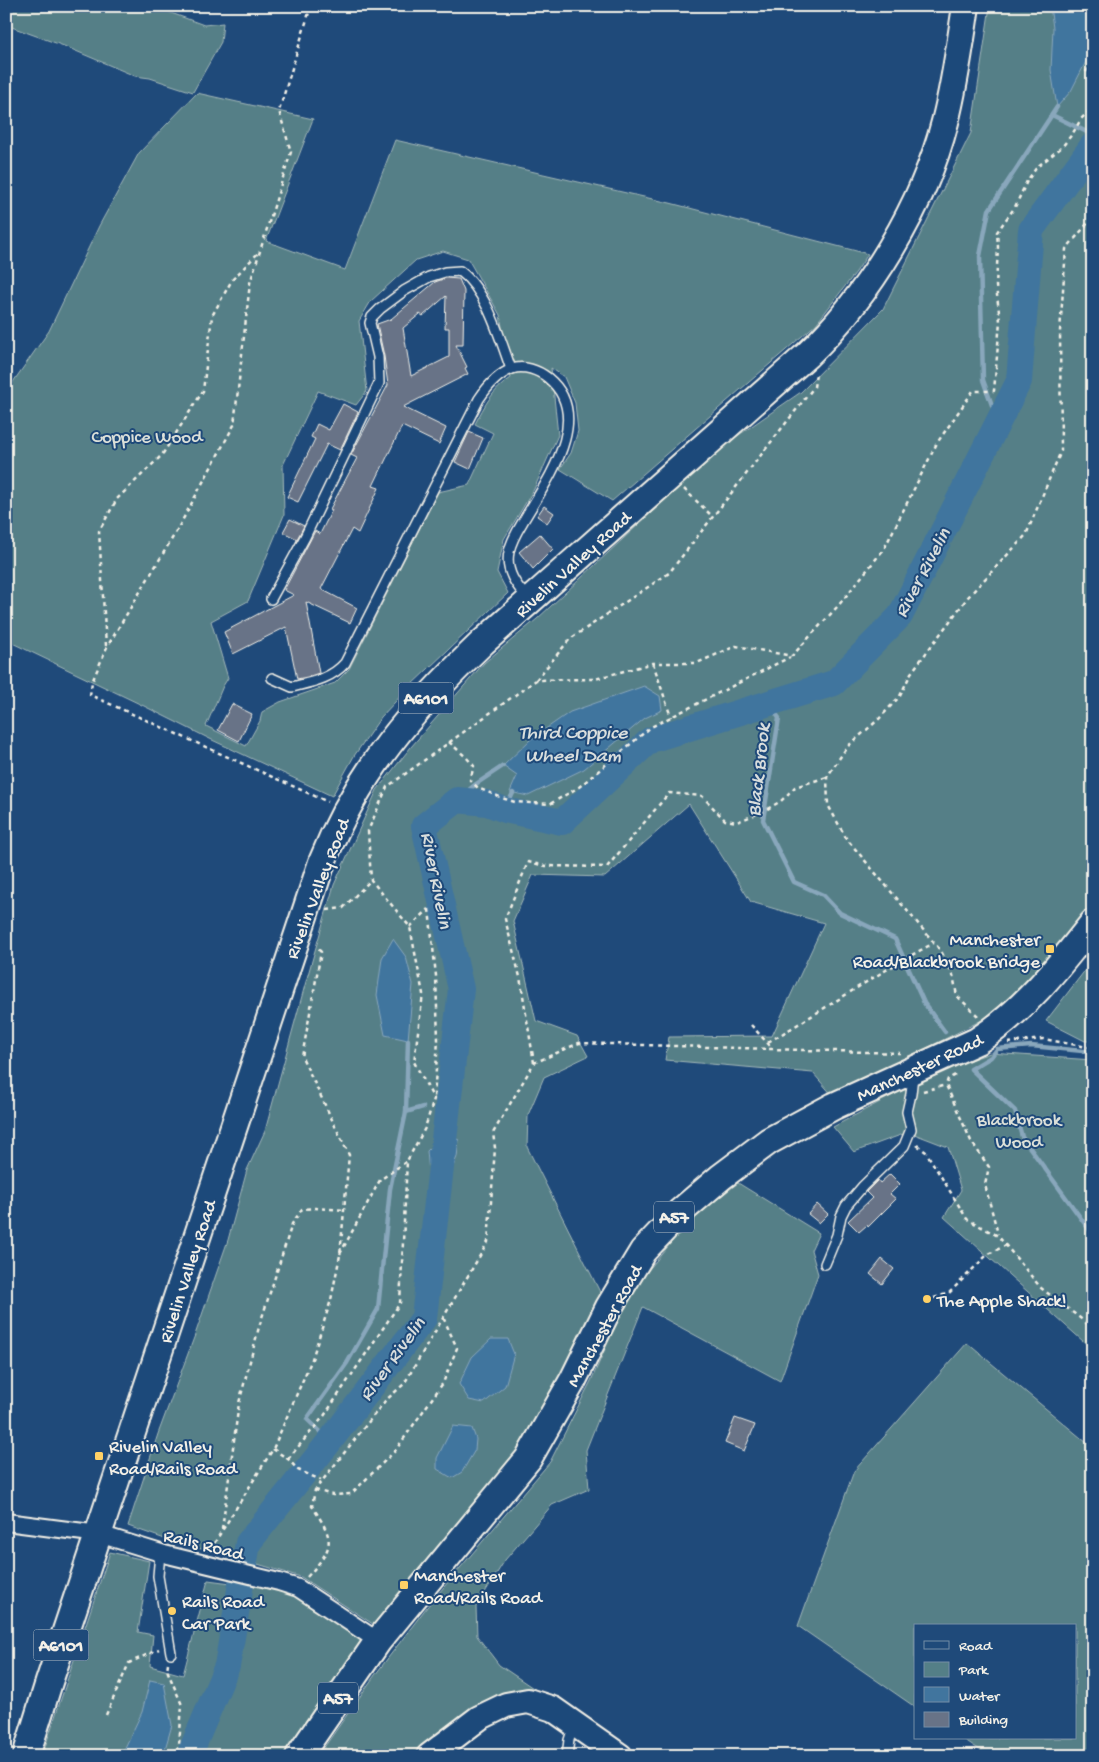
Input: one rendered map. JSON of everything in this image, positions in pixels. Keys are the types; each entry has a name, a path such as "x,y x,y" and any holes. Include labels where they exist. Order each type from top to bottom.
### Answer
{"main road":[{"name":"Rivelin Valley Road","path":"26,1756 302,922 325,854 346,809 388,744 426,699 483,642 822,340 866,287 896,237 927,175 945,123 953,88 966,6"},
{"name":"Manchester Road","path":"298,1756 378,1641 528,1459 572,1380 609,1307 643,1251 680,1212 769,1141 834,1106 914,1077 985,1036 1013,1015 1063,960 1093,923"}],"street":[{"name":"Rails Road","path":"6,1522 99,1534 160,1553 298,1588 378,1641"},
{"path":"429,1756 479,1718 506,1704 528,1701 553,1710 620,1756"}],"lane":[{"path":"271,599 305,537 379,383 378,357 370,323 372,317 380,309 404,291 429,276 460,271 468,276 480,294 492,318 511,369"},
{"path":"272,678 292,687 330,676 338,671 345,662 478,399 496,379 511,369 519,368 533,369 542,374 561,392 566,402 568,414 562,451 514,539 509,552 508,562 517,587 531,601"},
{"path":"825,1264 846,1206 863,1186 904,1146 911,1129 906,1112 914,1077"},
{"path":"160,1553 158,1576 171,1653"},
{"path":"567,1756 574,1724"}],"path":[{"path":"310,6 278,111 291,152 250,283 234,425 176,532 106,647 92,682 90,695 346,809"},
{"path":"1086,72 1093,61"},
{"path":"449,742 466,756 474,766 470,780 478,788 515,802 550,804 579,787 651,727 792,656 838,606 884,549 937,443 973,391 994,391 1000,321 996,286 997,232 1015,207 1027,181 1037,167 1062,146 1081,119 1093,107"},
{"path":"1093,217 1066,249 1060,331 1061,452 1026,535 968,597 911,673 900,696 879,719 847,747 827,777 828,806 846,838 941,951 954,975 957,996 985,1036 994,1044 1043,1039 1093,1048"},
{"path":"106,647 99,531 118,499 162,454 203,391 212,316 232,280 261,251"},
{"path":"434,1099 414,1062 423,994 410,927 371,880 368,831 388,787 536,680 570,639 669,572 814,387 822,340"},
{"path":"671,476 714,517"},
{"path":"536,680 595,679 652,663 697,663 736,646 792,656"},
{"path":"652,663 671,717"},
{"path":"534,1062 520,977 505,919 528,862 546,866 607,867 669,793 702,796 725,820 737,822 763,812 781,801 795,787 827,777"},
{"path":"202,1563 274,1449 312,1360 331,1300 340,1255 349,1155 302,1057 321,952 302,922 343,908 371,880"},
{"path":"288,1459 324,1416 400,1303 407,1161 425,1128 434,1099 438,1040 436,976 429,909 410,927"},
{"path":"768,1042 820,1012 895,964 934,943"},
{"path":"751,1025 772,1048"},
{"path":"298,1588 327,1553 329,1538 324,1524 312,1506 315,1490 385,1401 404,1384 488,1242 495,1148 493,1133 534,1062 579,1042 912,1053 914,1077 946,1085"},
{"path":"956,1074 948,1079 946,1085 970,1141 989,1167 985,1185 998,1236"},
{"path":"907,1138 926,1152 967,1219 998,1236 1041,1288 1093,1328"},
{"path":"340,1255 380,1180 407,1161"},
{"path":"222,1530 239,1403 259,1327 292,1224 302,1209 344,1210"},
{"path":"934,1298 948,1292 987,1255 1006,1245"},
{"path":"315,1490 333,1495 351,1494 395,1451 443,1383 457,1348 443,1317"},
{"path":"274,1449 288,1459 298,1470 321,1480"},
{"path":"106,1715 129,1663 160,1649 171,1653 167,1670 182,1705 179,1745 172,1756"}],"green space":[{"path":"6,6 152,6 204,25 223,23 221,42 193,92 150,78 135,76 64,46 6,25"},
{"path":"990,6 1093,6 1093,902 1027,983 984,1019 833,1096 813,1073 665,1060 669,1037 772,1036 824,923 751,902 689,804 605,877 533,875 513,921 536,1021 577,1036 588,1056 544,1077 528,1115 527,1147 603,1298 522,1449 376,1626 301,1577 224,1554 179,1544 128,1526 158,1434 228,1240 247,1170 265,1131 334,885 377,790 411,747 484,663 537,619 723,446 801,392 883,309 971,133"},
{"name":"Coppice Wood","path":"197,93 313,119 266,241 345,270 395,140 670,203 868,254 816,324 612,501 560,469 571,453 578,431 575,403 564,377 551,368 558,435 534,489 504,539 497,572 508,593 409,687 381,717 354,756 332,796 6,640 6,392 49,331 99,226 139,153","holes":["443,251 468,259 500,315 511,378 494,393 475,424 493,433 469,485 438,492 349,669 335,683 280,702 262,712 260,721 246,746 206,726 228,678 211,621 248,601 284,515 283,465 318,391 356,405 367,391 359,321 371,301 416,260"]},
{"path":"1093,960 1093,1041 1085,1041 1046,1021"},
{"name":"Blackbrook Wood","path":"990,1053 1093,1060 1093,1350 944,1217 961,1190 948,1147 909,1132 854,1152 833,1127 936,1072"},
{"path":"738,1183 819,1233 811,1250 818,1274 780,1381 643,1307 586,1450 589,1489 552,1505 505,1560 476,1607 477,1636 499,1665 545,1696 475,1715 413,1756 318,1756 375,1675 427,1607 550,1462 591,1381 616,1324 646,1273 690,1220"},
{"path":"967,1343 1093,1448 1093,1756 989,1756 965,1740 1076,1740 1076,1624 914,1624 914,1706 798,1626 854,1471"},
{"path":"110,1552 149,1561 138,1632 153,1635 150,1666 183,1675 208,1580 293,1591 363,1642 286,1756 42,1756"}],"water":[{"path":"1050,6 1093,6 1093,48 1071,91 1057,107 1051,70 1053,28"},
{"name":"Third Coppice Wheel Dam","path":"644,686 660,696 662,710 645,718 584,769 528,796 510,792 517,776 503,766 531,739 570,712"},
{"path":"393,939 406,957 413,984 408,1040 385,1035 377,995 382,958"},
{"path":"445,1133 459,1140 457,1157 451,1172 429,1173 427,1151"},
{"path":"491,1339 508,1339 514,1354 505,1386 484,1403 469,1400 459,1384 472,1357"},
{"path":"453,1426 472,1428 476,1439 475,1450 462,1472 452,1478 437,1469 437,1458"},
{"path":"150,1680 164,1683 172,1725 163,1756 121,1756 142,1712"}],"building":[{"path":"446,278 459,279 464,291 463,345 456,345 467,367 465,368 468,374 403,407 446,428 439,444 402,426 373,486 379,488 358,533 352,529 321,589 357,608 350,623 306,602 319,673 307,677 297,679 286,627 233,654 224,632 294,595 284,590 315,531 320,534 332,510 330,509 357,458 351,455 388,385 377,324 391,319 435,282","holes":["446,296 445,328 449,328 449,357 411,376 403,328 420,314 423,316"]},
{"path":"343,404 358,412 340,450 327,444 298,502 287,497 315,439 311,437 317,424 329,430"},
{"path":"469,432 483,438 470,469 455,462"},
{"path":"544,506 554,513 547,523 537,516"},
{"path":"290,519 304,526 297,539 283,532"},
{"path":"540,534 553,549 533,569 519,552"},
{"path":"232,704 252,714 239,741 218,730"},
{"path":"890,1174 900,1184 890,1194 896,1199 868,1227 867,1225 859,1232 848,1221 872,1198 866,1192 878,1180 880,1183"},
{"path":"817,1204 828,1214 819,1223 808,1214"},
{"path":"882,1259 894,1269 882,1284 870,1274"},
{"path":"735,1418 755,1425 744,1451 725,1443"}],"waterway":[{"path":"998,422 983,380 980,256 989,210 1057,107"},
{"path":"1052,115 1093,135"},
{"name":"River Rivelin","path":"189,1756 227,1666 248,1543 330,1441 424,1318 461,989 424,826 457,800 487,803 505,810 562,822 650,740 834,683 900,616 1019,381 1031,230 1093,145"},
{"name":"Black Brook","path":"769,704 779,718 763,820 794,882 823,895 840,913 895,939 924,1003 945,1032"},
{"path":"457,800 476,784 503,766"},
{"path":"505,810 513,793"},
{"path":"406,1112 408,1040"},
{"name":"Black Brook","path":"1093,1052 1031,1046 997,1049 991,1057 971,1069 1015,1111 1022,1137 1093,1235"},
{"path":"330,1441 307,1419 347,1363 378,1309 390,1189 406,1112 423,1107"}],"place":[{"name":"Manchester Road/Blackbrook Bridge","path":"1050,949"},
{"name":"The Apple Shack!","path":"927,1299"},
{"name":"Rivelin Valley Road/Rails Road","path":"99,1456"},
{"name":"Manchester Road/Rails Road","path":"404,1585"},
{"name":"Rails Road Car Park","path":"172,1611"}]}
